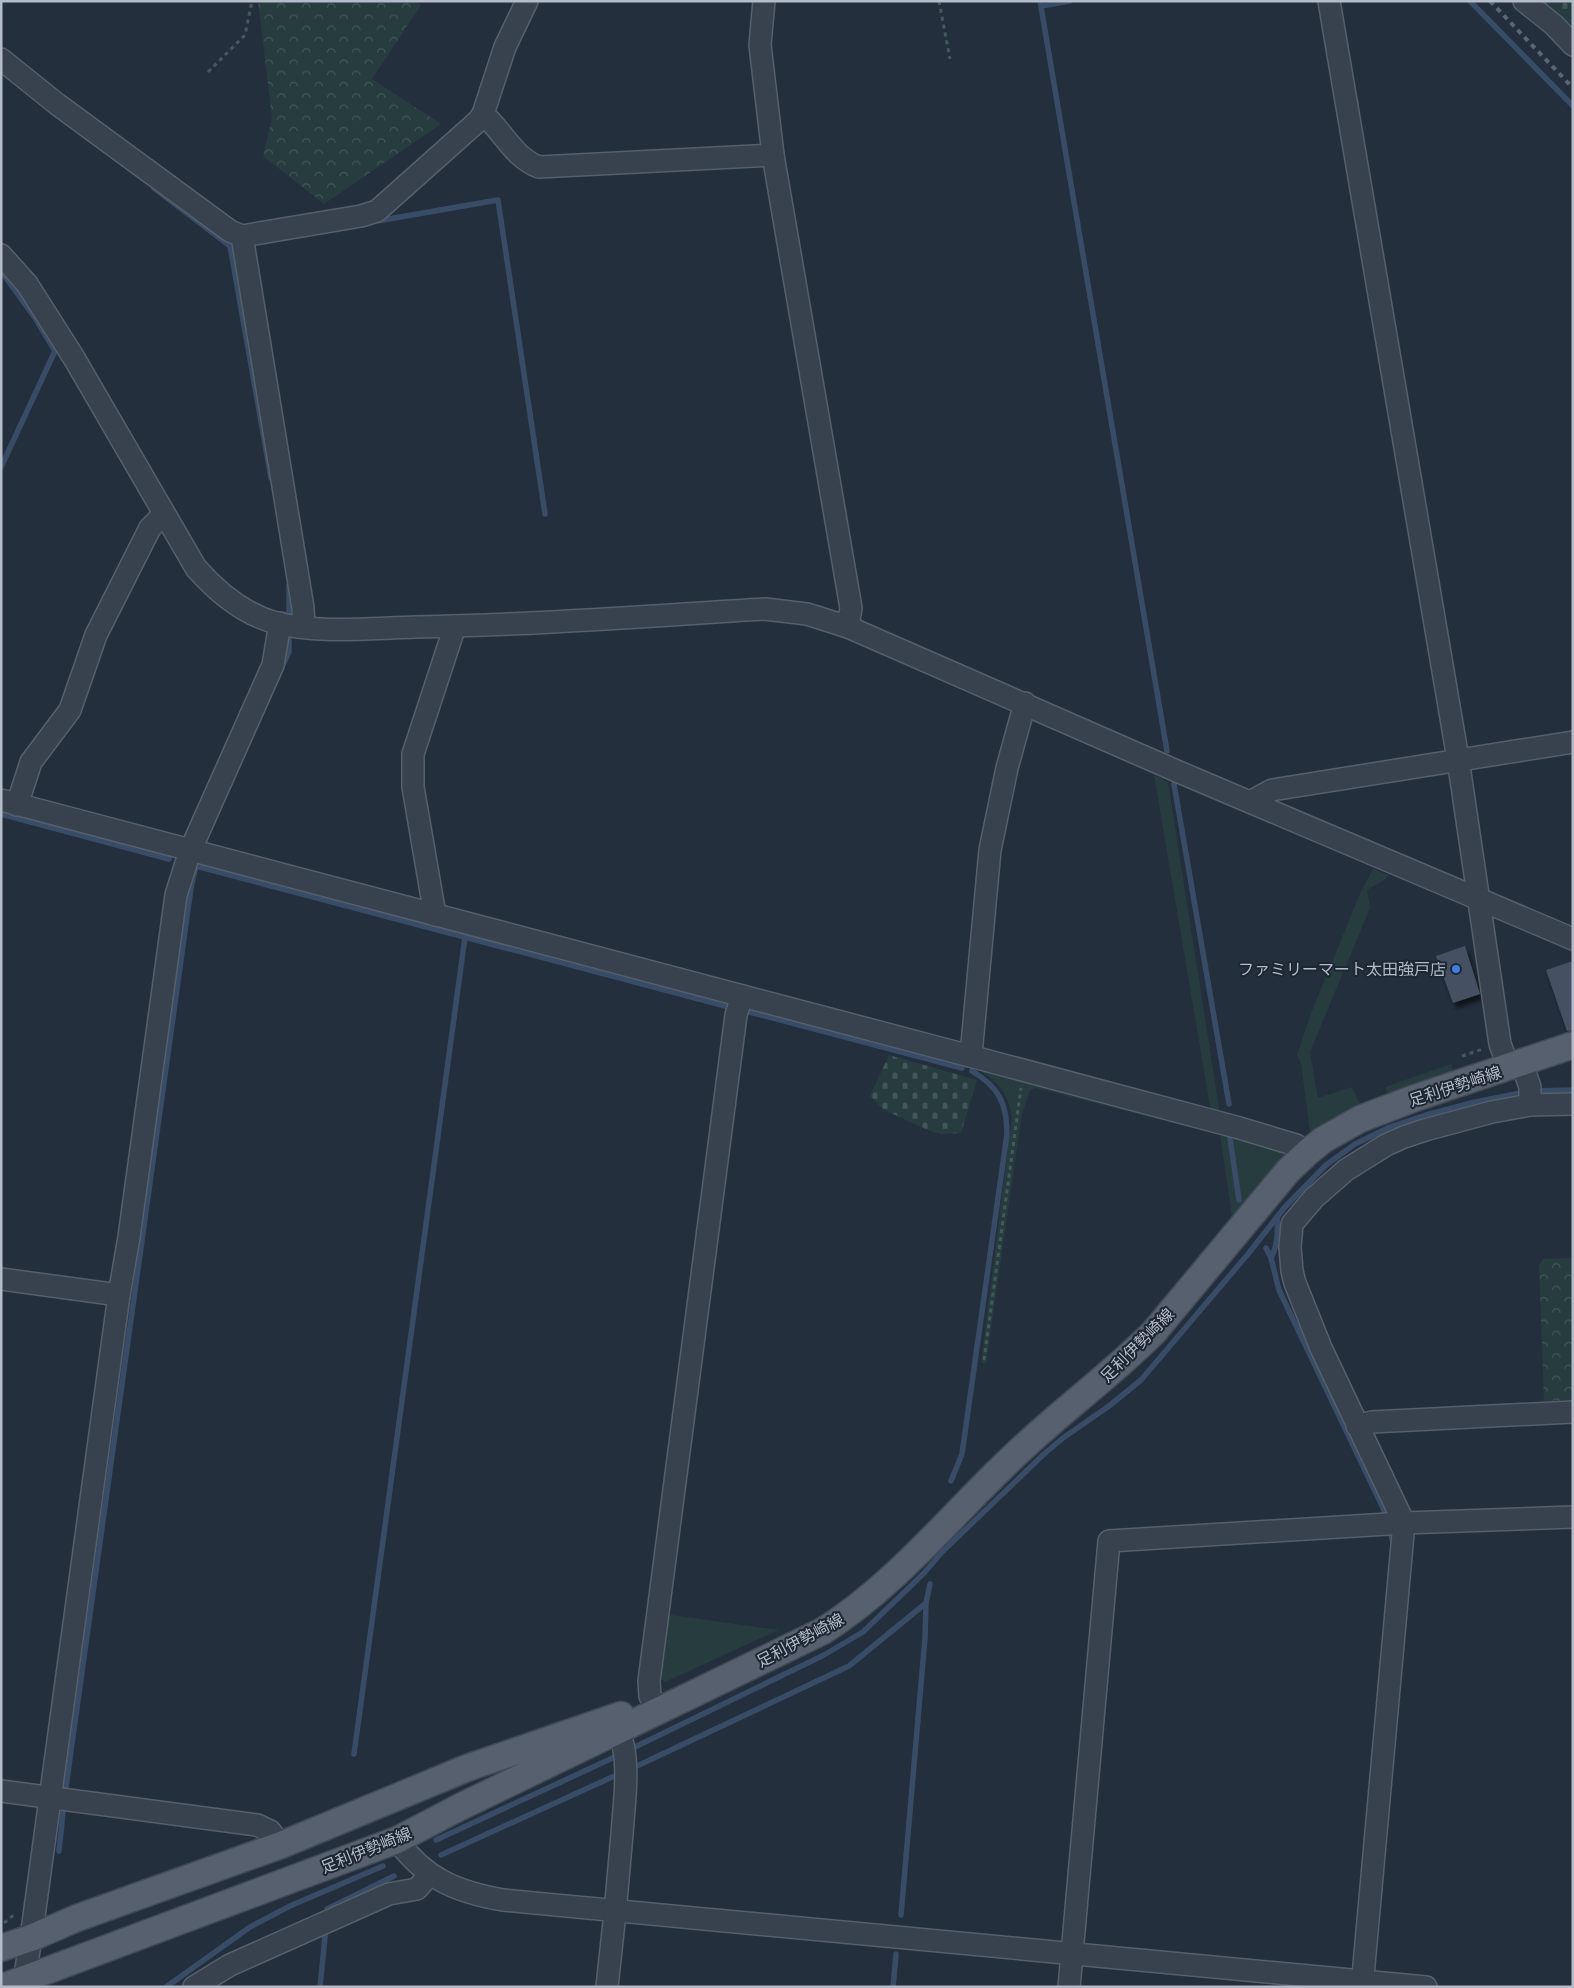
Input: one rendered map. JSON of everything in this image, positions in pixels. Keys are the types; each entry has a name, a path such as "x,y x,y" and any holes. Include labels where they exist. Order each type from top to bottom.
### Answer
{"main road":[{"name":"足利伊勢崎線","path":"16,1984 396,1840 460,1807 823,1631 870,1599 1016,1454 1106,1377 1154,1332 1264,1199 1308,1152 1323,1140 1360,1119 1415,1098 1524,1084 1573,1046"},
{"name":"足利伊勢崎線","path":"1,1948 31,1938 77,1918 281,1845 467,1768 716,1683"},
{"path":"281,1845 293,1848 344,1827 364,1824 373,1824 396,1840 400,1817 411,1791"}],"street":[{"path":"1,59 57,104 222,225 242,236 361,216 377,210 478,121 483,114 505,47 527,1"},
{"path":"764,1 760,46 773,155 851,608 848,627"},
{"path":"1329,1 1458,759 1500,1044 1524,1084 1573,1104"},
{"path":"1524,1 1554,25 1573,45"},
{"path":"483,114 492,121 522,158 530,164 539,167 773,155"},
{"path":"242,236 303,608 304,627"},
{"path":"1,255 27,284 74,358 196,568 213,587 235,604 280,623 326,629 455,626 765,609 807,614 848,627 1179,772 1573,939"},
{"path":"164,514 150,528 96,635 70,710 31,762 9,802 1236,1127 1296,1145 1308,1152"},
{"path":"16,1984 31,1938 176,895 190,851 273,665 280,623"},
{"path":"435,915 413,787 413,754 455,626"},
{"path":"970,1056 990,850 1007,768 1025,703"},
{"path":"1250,802 1272,790 1573,742"},
{"path":"655,1703 650,1696 649,1680 736,1015 742,996"},
{"path":"1362,1984 1404,1523 1321,1348 1296,1283 1292,1271 1290,1247 1292,1224 1314,1198 1357,1162 1386,1146 1425,1130 1492,1112 1524,1084"},
{"path":"1,1279 119,1295"},
{"path":"1357,1426 1372,1422 1573,1412"},
{"path":"1069,1987 1109,1541 1404,1523 1573,1517"},
{"path":"607,1987 616,1910 626,1781 623,1741 619,1731"},
{"path":"1,1791 257,1825 270,1831 281,1845"},
{"path":"396,1840 410,1858 429,1874 464,1890 503,1900 1072,1953 1362,1984 1426,1987"},
{"path":"194,1987 230,1965 388,1894 417,1889 429,1874"}],"path":[{"path":"208,72 245,35 252,1"},
{"path":"939,1 950,59"},
{"path":"1462,1056 1487,1048"},
{"path":"984,1360 1024,1071"}],"green space":[{"path":"258,1 415,1 421,5 372,79 441,124 324,204 263,156 272,118"},
{"path":"1530,1 1573,1 1573,41"},
{"path":"1154,775 1168,782 1220,1114 1211,1112"},
{"path":"1373,869 1388,875 1386,879 1367,890 1370,908 1310,1052 1318,1098 1352,1087 1362,1109 1315,1134 1310,1132 1301,1063 1297,1055 1310,1016 1361,891"},
{"path":"889,1055 977,1080 961,1133 942,1134 930,1131 884,1110 870,1096"},
{"path":"1451,1064 1454,1074 1389,1097 1385,1087"},
{"path":"979,1067 1294,1150 1232,1216 1220,1135 1036,1088 1030,1090 1022,1114 986,1363 981,1363 1012,1117 1002,1090 979,1070"},
{"path":"1573,1258 1573,1400 1544,1401 1539,1265 1543,1259"},
{"path":"665,1614 779,1630 665,1682 656,1676"}],"building":[{"path":"1465,946 1480,994 1453,1003 1436,956"},
{"path":"1573,961 1573,1030 1567,1031 1546,970"}],"waterway":[{"path":"1040,1 1167,751"},
{"path":"1041,6 1070,1"},
{"path":"1470,1 1573,106"},
{"path":"154,188 230,246 271,478"},
{"path":"377,221 498,200 545,514"},
{"path":"1,271 35,318 55,351 1,467"},
{"path":"289,586 289,621"},
{"path":"282,667 289,652 289,631"},
{"path":"1174,784 1229,1104"},
{"path":"1,814 169,859"},
{"path":"65,1794 191,888 196,866 733,1008"},
{"path":"354,1754 465,937"},
{"path":"742,1010 962,1068"},
{"path":"951,1481 962,1454 1007,1134 1007,1123 1000,1097 989,1083 972,1071"},
{"path":"1535,1091 1573,1090"},
{"path":"635,1747 824,1655 863,1632 924,1573 942,1552 1044,1454 1141,1380 1248,1254 1285,1207 1326,1165 1355,1144 1390,1127 1475,1102 1526,1092"},
{"path":"1230,1138 1239,1200"},
{"path":"1271,1258 1277,1238 1277,1217"},
{"path":"1266,1248 1271,1258 1279,1290 1385,1512 1393,1543"},
{"path":"901,1915 925,1638 926,1603 930,1584"},
{"path":"637,1766 849,1666 926,1603"},
{"path":"436,1840 619,1755"},
{"path":"441,1855 621,1773"},
{"path":"59,1851 64,1803"},
{"path":"166,1987 250,1927 290,1906 383,1866"},
{"path":"327,1917 327,1909 394,1876"},
{"path":"320,1987 326,1927"},
{"path":"893,1987 896,1954"}],"railway":[{"path":"1490,1 1573,88"}],"place":[{"name":"ファミリーマート太田強戸店","path":"1456,969"}]}
